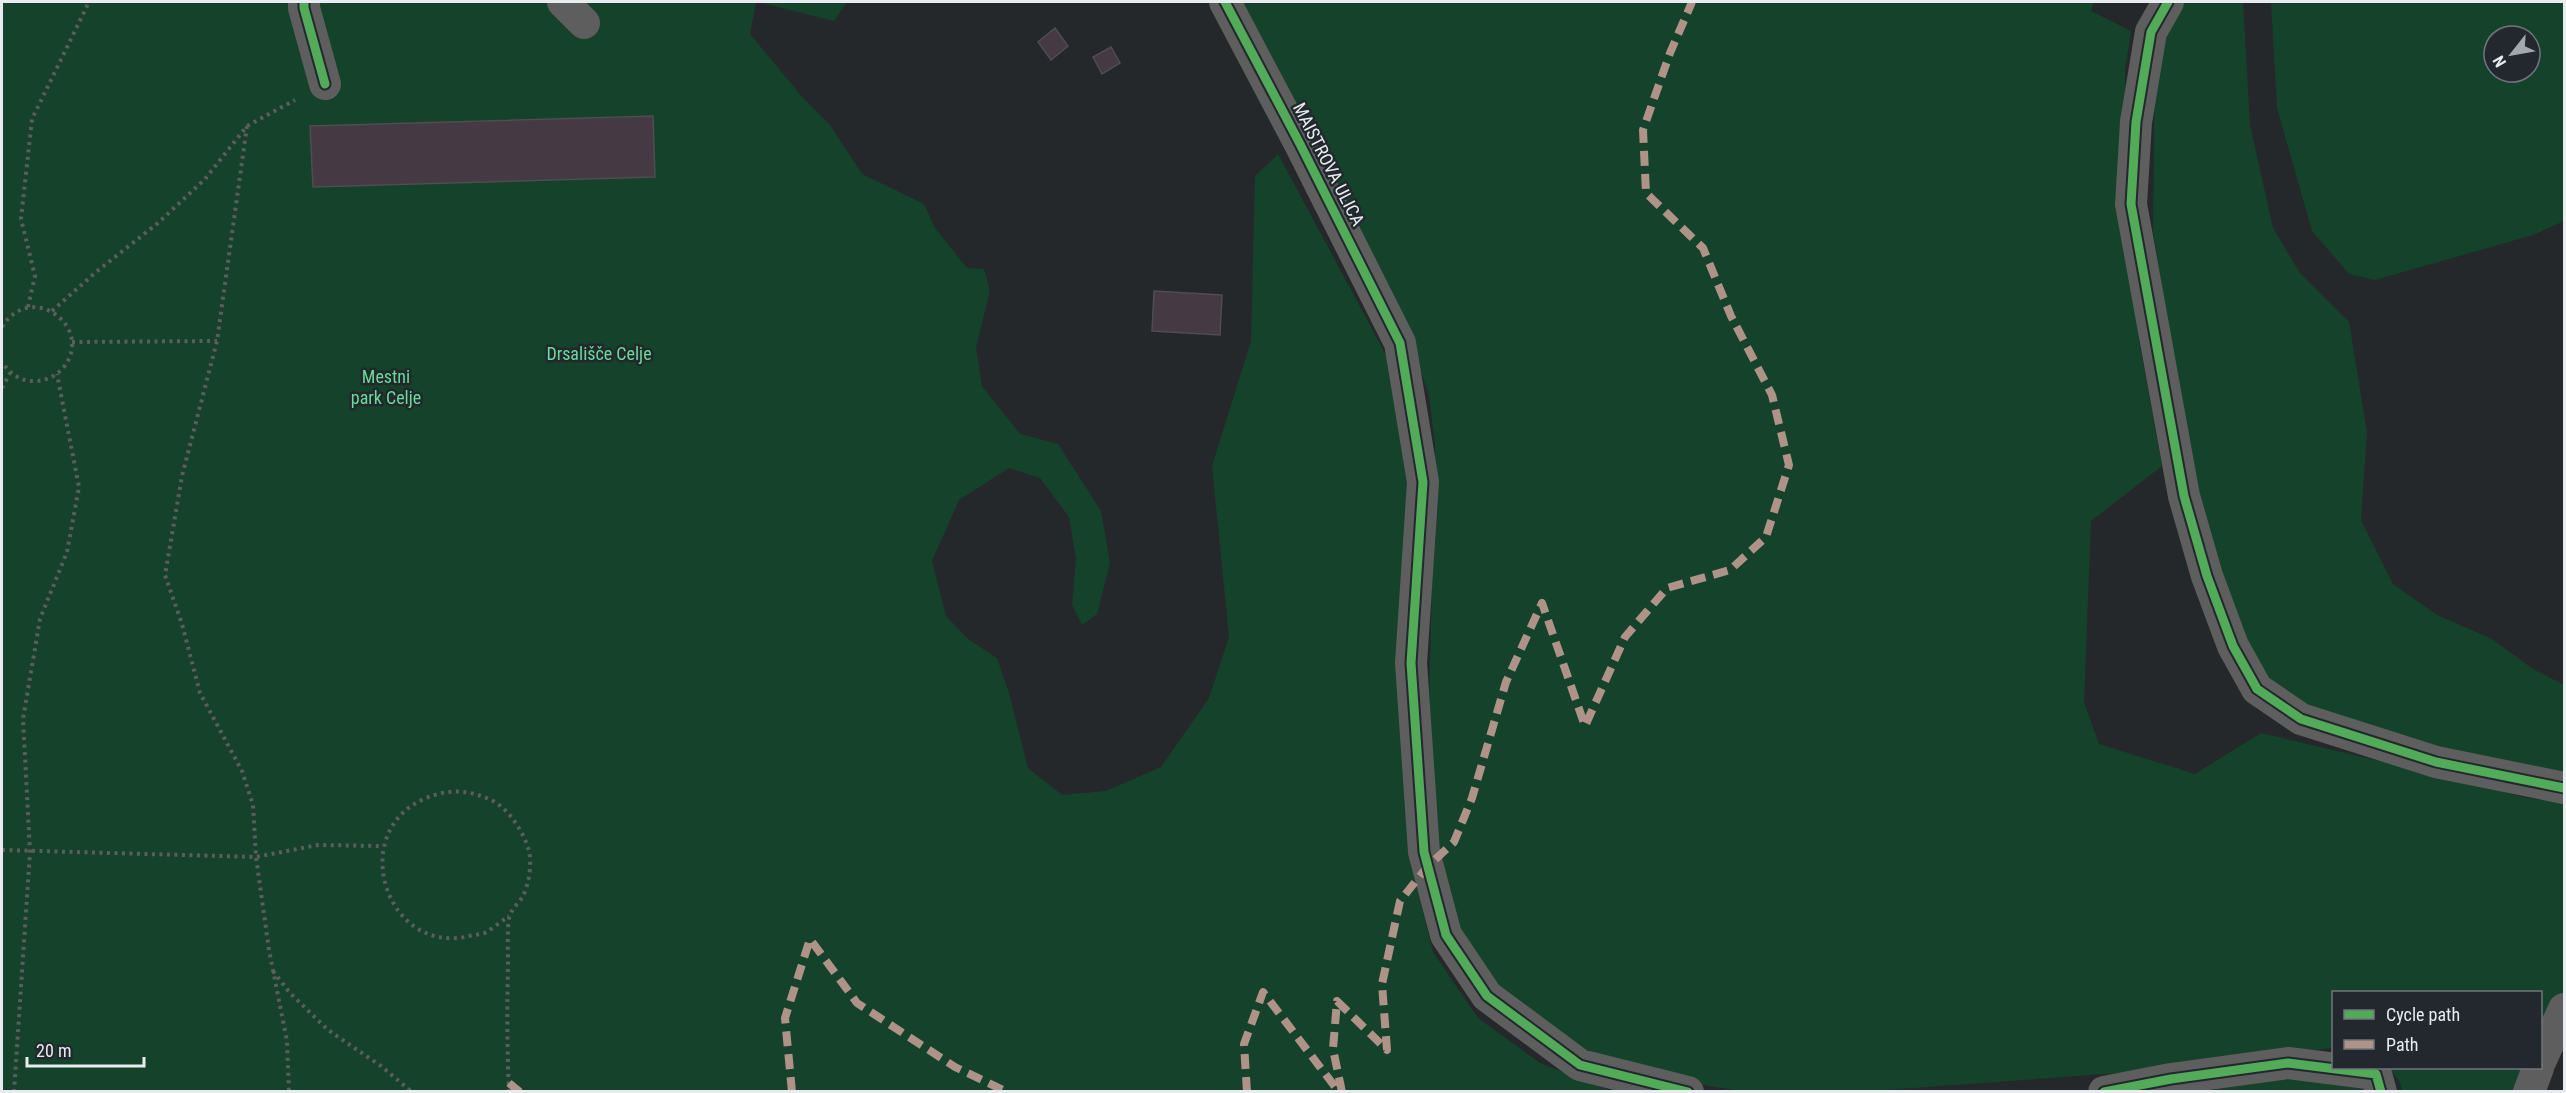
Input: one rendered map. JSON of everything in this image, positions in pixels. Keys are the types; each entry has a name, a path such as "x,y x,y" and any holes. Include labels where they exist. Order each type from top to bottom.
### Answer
{"street":[{"path":"304,2 325,84"},
{"name":"MAISTROVA ULICA","path":"1225,2 1300,144 1400,343 1423,482 1410,663 1422,829 1427,867 1446,935 1487,996 1580,1065 1688,1092"},
{"path":"2168,2 2151,32 2136,122 2131,204 2184,496 2207,576 2233,646 2257,689 2301,719 2436,762 2565,788"},
{"path":"2542,1060 2565,1009"},
{"path":"2104,1092 2171,1079 2288,1063 2332,1068"},
{"path":"2336,1069 2376,1074 2381,1092"},
{"path":"2529,1092 2538,1069"}],"path":[{"path":"28,307 35,276 21,219 32,119 89,2"},
{"path":"52,311 96,272 158,223 205,179 247,126 325,84"},
{"path":"247,126 217,341 182,476 165,575 182,624 200,693 242,771 253,805 256,857 273,970 287,1041 289,1092"},
{"path":"2,327 7,318 17,311 28,307 40,307 52,311 62,319 69,329 72,342 65,366 46,380 33,382 21,380 10,373 2,362"},
{"path":"72,342 217,341"},
{"path":"2,388 10,373"},
{"path":"14,1092 30,852 23,719 40,619 67,552 79,487 57,374"},
{"path":"443,791 471,791 495,801 520,828 529,852 530,869 523,894 509,916 485,933 453,939 428,934 404,918 388,897 381,872 383,846 392,824 410,805 443,791"},
{"path":"2,850 256,857 318,845 383,846"},
{"path":"509,916 506,1025 509,1092"},
{"path":"273,970 290,993 328,1030 381,1066 412,1092"}],"green space":[{"name":"Mestni park Celje","path":"2,2 756,2 750,34 803,98 830,125 862,174 924,204 935,228 967,268 984,269 990,291 976,347 982,386 1020,434 1058,444 1101,511 1110,563 1097,614 1082,625 1072,605 1076,559 1069,517 1040,478 1009,468 959,500 932,561 946,616 968,639 997,658 1009,693 1028,768 1062,795 1106,791 1161,767 1209,698 1229,637 1212,466 1251,341 1255,176 1278,154 1394,370 1410,444 1404,730 1415,880 1433,952 1478,1018 1540,1063 1611,1091 2,1092"},
{"path":"758,2 847,2 834,21"},
{"path":"1236,2 2094,2 2091,11 2131,31 2125,70 2126,238 2140,346 2162,466 2091,521 2084,702 2099,744 2195,774 2261,733 2469,782 2521,797 2564,803 2564,992 2542,1031 2542,991 2332,991 2332,1048 2118,1073 1873,1091 1736,1090 1681,1082 1613,1061 1558,1038 1503,1004 1457,931 1438,862 1429,709 1435,445 1429,395 1410,340"},
{"path":"2175,2 2243,2 2250,125 2273,228 2300,273 2349,322 2367,432 2361,520 2393,584 2437,615 2492,639 2533,669 2564,685 2564,780 2317,715 2250,672 2187,452 2153,231 2155,63"},
{"path":"2271,2 2564,2 2564,221 2533,235 2375,280 2349,274 2312,231 2277,108"},
{"path":"2390,1069 2525,1069 2514,1092 2402,1091 2400,1082"},
{"path":"2320,1077 2365,1088 2367,1092 2159,1092 2203,1086"}],"building":[{"path":"1055,28 1068,46 1051,60 1038,42"},
{"path":"1111,47 1120,63 1102,74 1093,57"},
{"path":"653,116 655,177 313,187 310,126"},
{"path":"1154,291 1222,295 1220,335 1152,331"}],"marked path":[{"path":"1342,1092 1333,1049 1337,1001 1387,1050 1382,984 1400,901 1427,867 1454,842 1472,798 1506,682 1542,603 1585,726 1625,637 1667,588 1730,570 1766,537 1789,465 1772,395 1731,316 1703,248 1646,193 1643,130 1670,53 1692,2"},
{"path":"792,1092 785,1018 810,939 857,1003 955,1067 1007,1092"},
{"path":"1247,1092 1244,1044 1263,992 1339,1092"},
{"path":"509,1083 520,1092"}],"cycle path":[{"path":"304,2 325,84"},
{"path":"1225,2 1300,144 1400,343 1423,482 1411,663 1424,852 1446,935 1487,996 1580,1065 1688,1092"},
{"path":"2168,2 2151,32 2136,122 2131,204 2184,496 2207,576 2233,646 2257,689 2301,719 2436,762 2564,788"},
{"path":"2104,1092 2171,1079 2288,1063 2332,1068"},
{"path":"2336,1069 2376,1074 2381,1092"}],"park label":[{"name":"Drsališče Celje","path":"599,353"}]}
